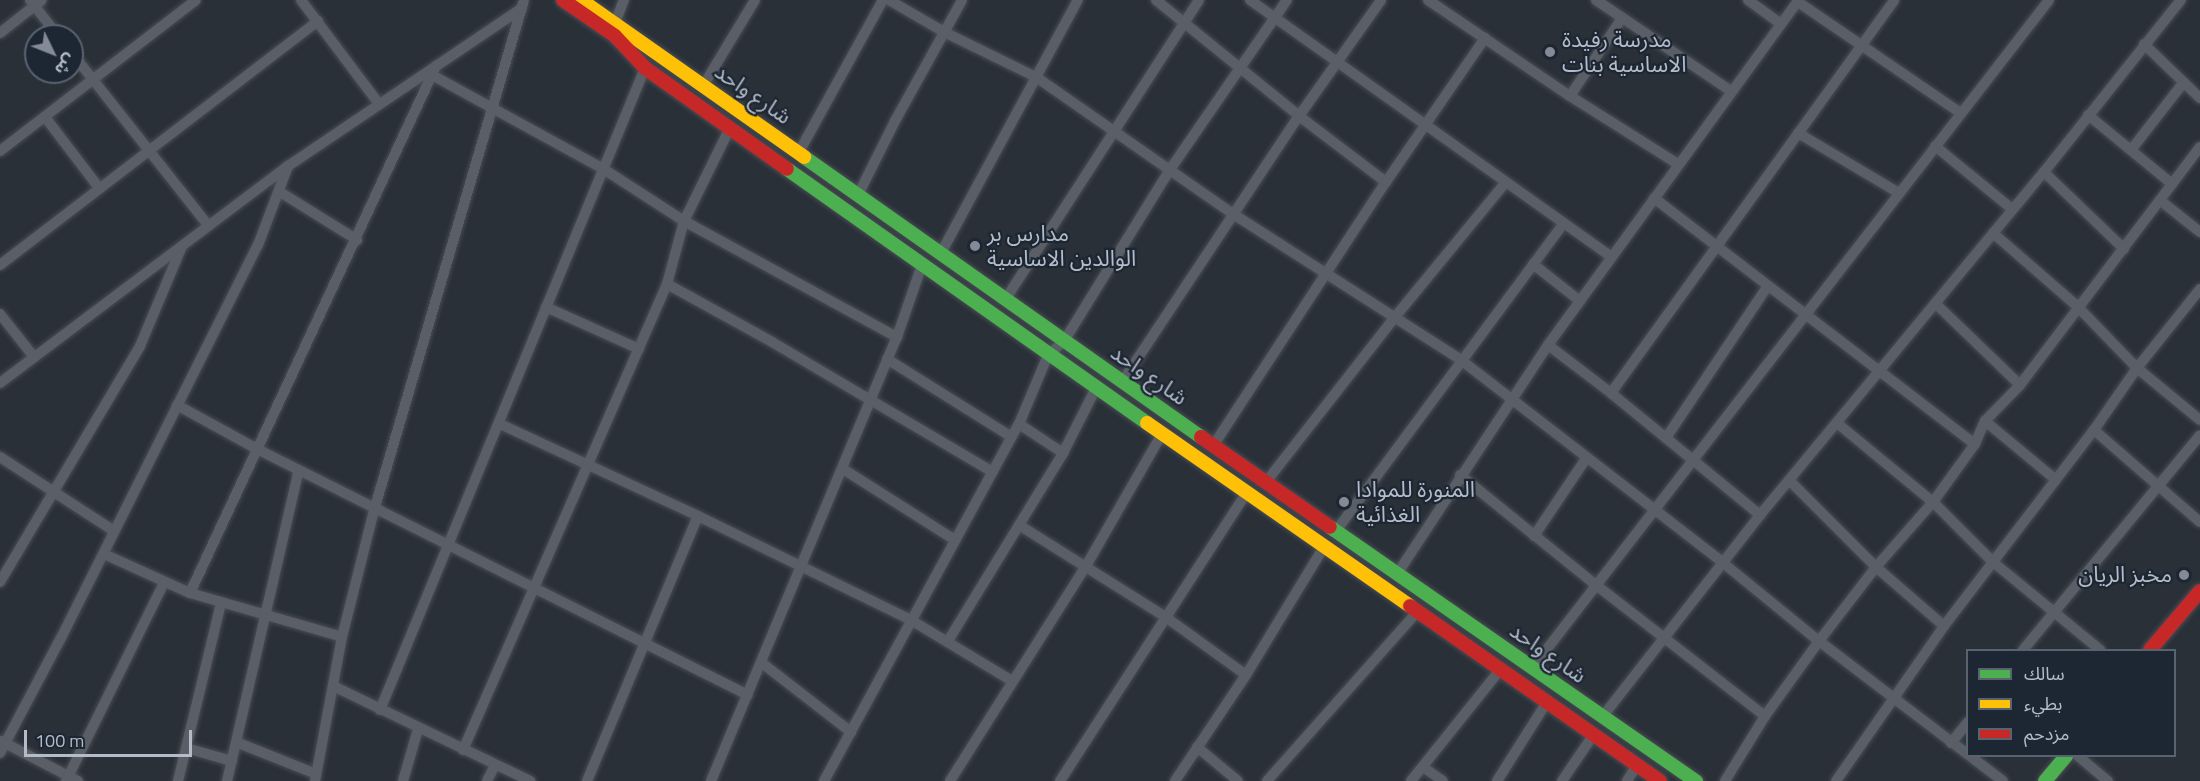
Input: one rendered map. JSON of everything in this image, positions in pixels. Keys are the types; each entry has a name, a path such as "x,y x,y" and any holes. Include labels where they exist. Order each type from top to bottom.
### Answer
{"street":[{"path":"0,151 196,0"},
{"path":"302,0 379,104"},
{"name":"شارع واحد","path":"562,0 615,36 645,68 1048,355 1325,545 1660,781"},
{"name":"شارع واحد","path":"582,0 1213,446 1696,781"},
{"path":"615,23 624,0"},
{"path":"703,86 755,0"},
{"path":"799,152 883,0"},
{"path":"889,0 944,32 1036,77 1233,214 1461,360 1655,509 1819,641 1966,754"},
{"path":"858,195 894,121 962,0"},
{"path":"941,254 1078,0"},
{"path":"1156,0 1239,69 1386,182"},
{"path":"1005,300 1199,0"},
{"path":"1250,0 1611,257"},
{"path":"824,781 1019,424 1048,355 1064,341 1169,171 1287,0"},
{"path":"1122,382 1299,116 1381,0"},
{"path":"1428,0 1570,96 1678,164"},
{"path":"1596,0 1731,91"},
{"path":"1748,0 1781,24"},
{"path":"1611,393 1894,0"},
{"path":"1533,668 2049,0"},
{"path":"1603,716 1722,562 2044,172 2181,0"},
{"path":"1397,574 1460,474 1548,345 1798,1 1961,113"},
{"path":"0,33 36,2 50,24"},
{"path":"0,383 288,166 379,104 434,70 523,4"},
{"path":"236,742 315,778 342,638 375,507 523,4"},
{"path":"1570,96 1622,18"},
{"path":"0,265 318,21"},
{"path":"1213,446 1325,273 1485,38"},
{"path":"2144,44 2200,98"},
{"path":"84,68 208,225"},
{"path":"380,710 645,68"},
{"path":"434,70 602,168 684,221 897,337"},
{"path":"190,593 357,240 434,70"},
{"path":"2131,150 2184,82"},
{"path":"2088,115 2172,184"},
{"path":"45,117 99,188"},
{"path":"463,750 667,284 684,221 730,128"},
{"path":"1798,133 1899,193"},
{"path":"1935,146 2012,209"},
{"path":"1725,781 1765,716 1819,641 1876,567 1933,502 1976,444 1985,421 2020,385 2200,147"},
{"path":"164,583 70,779 2,745 104,554 258,244 280,192 288,166"},
{"path":"2044,172 2124,249"},
{"path":"1266,483 1395,317 1505,183"},
{"path":"280,192 357,240"},
{"path":"1654,198 1806,317 1976,444"},
{"path":"2161,201 2200,232"},
{"path":"1336,531 1564,223"},
{"path":"1993,234 2078,308 2137,368 2200,420"},
{"path":"0,582 140,346 182,246"},
{"path":"1533,264 1580,301"},
{"path":"711,781 897,337 922,265"},
{"path":"667,284 871,399 993,472"},
{"path":"1666,438 1767,287"},
{"path":"1836,781 1893,696 1944,626 2094,430 2137,368 2200,289"},
{"path":"1935,303 2020,385"},
{"path":"546,307 639,349"},
{"path":"0,314 34,357"},
{"path":"1548,345 1611,393 1760,515"},
{"path":"887,359 1011,437"},
{"path":"948,641 1063,453 1096,388"},
{"path":"177,405 257,449 748,695"},
{"path":"1985,421 2056,480"},
{"path":"1837,423 1933,502 1993,562 2098,649"},
{"path":"500,424 803,566 911,620 1012,681"},
{"path":"1019,424 1063,453"},
{"path":"2094,430 2158,488 2200,522"},
{"path":"950,781 1086,566 1162,434"},
{"path":"2025,649 2200,435"},
{"path":"0,457 114,531"},
{"path":"1534,536 1587,457"},
{"path":"843,469 955,540"},
{"path":"227,781 299,470"},
{"path":"1460,474 1534,536 1765,716"},
{"path":"1789,480 1876,567 1944,626"},
{"path":"1060,781 1247,492"},
{"path":"587,781 698,516"},
{"path":"1019,525 1167,618 1246,675"},
{"path":"1175,781 1246,675 1325,545"},
{"path":"104,554 190,593 342,638"},
{"path":"2152,649 2200,591"},
{"path":"178,781 221,603"},
{"path":"1267,781 1417,612"},
{"path":"762,663 850,732"},
{"path":"1411,781 1500,670"},
{"path":"333,686 418,729 530,781"},
{"path":"1497,781 1547,702"},
{"path":"1951,743 1966,724"},
{"path":"403,781 418,729"},
{"path":"1562,781 1594,734"},
{"path":"1197,747 1238,781"},
{"path":"186,748 232,761"},
{"path":"1970,757 2002,781"},
{"path":"2045,781 2065,757"},
{"path":"2079,757 2108,781"},
{"path":"487,781 495,765"},
{"path":"1627,781 1637,765"},
{"path":"1423,767 1443,781"}],"traffic: fast":[{"path":"804,157 1201,437"},
{"path":"787,169 1147,423"},
{"path":"1330,527 1696,781"},
{"path":"2045,781 2065,757"}],"traffic: slow":[{"path":"581,0 804,157"},
{"path":"1147,423 1410,606"}],"traffic: jam":[{"path":"563,0 615,36 645,68 787,169"},
{"path":"1201,437 1330,527"},
{"path":"2151,649 2200,591"},
{"path":"1410,606 1660,781"}],"place":[{"name":"مدرسة رفيدة الاساسية بنات","path":"1550,52"},
{"name":"مدارس بر الوالدين الاساسية","path":"975,246"},
{"name":"المنورة للموادا الغذائية","path":"1344,502"},
{"name":"مخبز الريان","path":"2184,575"}]}
